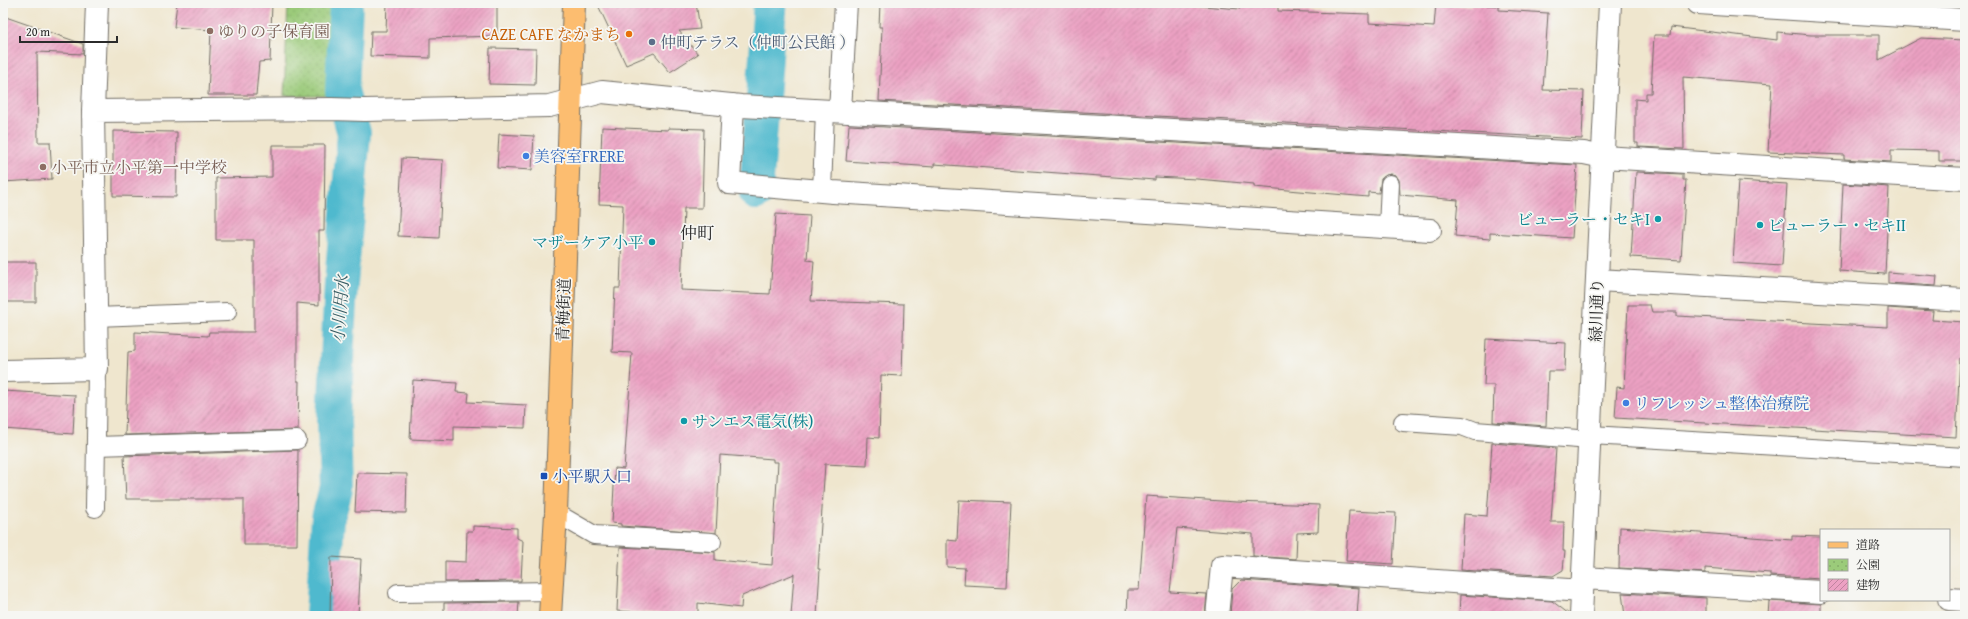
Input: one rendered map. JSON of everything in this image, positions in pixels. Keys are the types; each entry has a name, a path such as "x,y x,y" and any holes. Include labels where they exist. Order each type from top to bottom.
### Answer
{"main road":[{"name":"青梅街道","path":"550,616 556,513 574,3"}],"street":[{"path":"3,371 97,369 94,111 97,3"},
{"path":"833,111 846,3"},
{"name":"緑川通り","path":"1581,616 1591,437 1610,3"},
{"path":"1698,3 1965,20"},
{"path":"94,111 364,110 549,106 602,92 782,108 1584,153 1603,157 1965,179"},
{"path":"737,105 729,182 822,191 1430,230"},
{"path":"1597,280 1965,300"},
{"path":"1217,616 1222,566 1582,584 1820,592"},
{"path":"1950,599 1965,600"}],"lane":[{"path":"822,191 833,111"},
{"path":"1388,228 1390,184"},
{"path":"96,317 227,312"},
{"path":"95,508 97,369"},
{"path":"1403,422 1462,426 1475,431 1965,457"},
{"path":"96,446 297,440"},
{"path":"556,513 594,536 712,542"},
{"path":"398,593 552,591"}],"green space":[{"path":"288,3 337,3 332,96 284,96"}],"building":[{"path":"177,3 272,3 270,61 259,62 256,95 208,95 211,30 174,27"},
{"path":"387,3 497,3 497,36 430,38 430,58 370,56 371,31 386,31"},
{"name":"仲町テラス（仲町公民館 ）","path":"597,3 696,3 700,29 679,31 698,54 670,72 654,53 626,65"},
{"path":"880,3 938,6 938,3 1165,3 1240,9 1241,3 1278,3 1278,11 1369,14 1369,23 1434,27 1436,3 1471,7 1471,4 1499,6 1499,10 1548,13 1543,90 1584,91 1582,139 879,101 882,27 879,27"},
{"path":"3,16 83,44 83,54 37,52 38,142 50,142 52,179 3,182"},
{"path":"1671,27 1777,40 1777,32 1811,35 1879,35 1879,60 1921,38 1965,40 1965,161 1939,161 1939,151 1891,150 1891,162 1844,159 1844,155 1768,152 1772,84 1683,77 1684,149 1638,147 1638,143 1635,143 1635,99 1646,100 1646,93 1651,93 1654,35 1670,35"},
{"path":"490,48 536,49 535,85 489,84"},
{"path":"849,125 1577,165 1572,238 1490,233 1490,239 1455,236 1458,200 1400,195 1399,180 1396,175 1391,174 1386,175 1381,179 1379,193 1368,192 1368,197 1254,187 1254,184 1197,179 1155,177 1155,180 934,164 934,167 846,161"},
{"path":"602,127 668,130 668,128 704,129 702,208 684,208 681,290 770,294 776,214 810,216 807,260 814,261 811,301 904,304 902,376 881,375 879,438 868,437 867,466 825,464 818,569 820,569 817,616 791,616 794,574 742,596 741,608 698,603 698,616 670,616 670,614 617,611 620,547 715,552 715,560 772,565 778,462 773,462 773,459 720,455 716,533 621,526 621,524 612,523 615,468 624,469 632,353 612,352 615,288 620,288 623,205 599,204"},
{"path":"113,131 177,132 176,197 113,196"},
{"path":"499,134 534,136 532,170 497,168"},
{"path":"272,145 325,145 324,231 319,231 319,305 297,303 297,381 299,381 298,430 125,435 128,352 135,351 135,332 208,336 209,332 254,332 254,240 216,240 216,178 272,177"},
{"path":"402,158 443,160 439,238 398,236"},
{"name":"ビューラー・セキⅠ","path":"1636,172 1683,174 1683,180 1686,180 1681,260 1631,257"},
{"name":"ビューラー・セキⅡ","path":"1738,181 1787,184 1782,266 1733,263"},
{"path":"1843,184 1889,187 1885,274 1839,271"},
{"path":"3,262 36,262 36,302 3,302"},
{"path":"1888,272 1937,276 1936,286 1888,283"},
{"path":"1628,305 1650,305 1652,312 1677,312 1677,316 1888,327 1888,308 1933,311 1932,320 1965,322 1965,359 1960,358 1956,437 1615,418 1617,387 1624,388"},
{"path":"1486,339 1566,343 1565,371 1548,371 1546,426 1493,422 1494,385 1484,385"},
{"path":"413,380 457,383 456,392 469,393 468,402 526,405 525,428 454,426 454,441 410,439"},
{"path":"3,391 75,395 73,434 3,429"},
{"path":"1492,443 1556,448 1551,522 1564,522 1563,551 1565,551 1563,570 1553,576 1461,570 1464,514 1487,516"},
{"path":"298,450 297,545 244,545 244,499 126,499 124,456"},
{"path":"357,473 407,474 406,513 355,512"},
{"path":"1146,496 1236,502 1319,505 1318,532 1297,533 1296,559 1253,556 1253,534 1177,528 1170,592 1207,594 1205,616 1127,616 1128,590 1139,590"},
{"path":"959,500 1011,502 1007,587 964,585 965,568 947,567 947,540 957,541"},
{"path":"1349,511 1396,513 1393,564 1346,561"},
{"path":"473,526 517,528 517,538 523,541 521,581 445,582 445,561 466,562 467,531 473,531"},
{"path":"1620,527 1792,540 1792,536 1820,537 1820,579 1770,576 1770,573 1705,568 1705,573 1619,568"},
{"path":"331,557 361,559 358,616 330,616"},
{"path":"1241,580 1359,588 1357,616 1230,616 1232,589"},
{"path":"1622,593 1706,598 1706,616 1625,616"},
{"path":"1460,595 1552,601 1569,614 1569,616 1459,616"},
{"path":"1769,601 1821,604 1821,616 1768,616"},
{"path":"519,602 518,616 444,616 444,603"}],"waterway":[{"name":"小川用水","path":"322,616 328,518 336,489 334,420 341,283 354,133 342,91 346,3"},
{"path":"756,193 770,3"}],"place":[{"name":"ゆりの子保育園","path":"210,31"},
{"name":"CAZE CAFE なかまち","path":"629,34"},
{"name":"仲町テラス（仲町公民館 ）","path":"652,42"},
{"name":"美容室FRERE","path":"526,156"},
{"name":"小平市立小平第一中学校","path":"43,167"},
{"name":"ビューラー・セキⅠ","path":"1658,219"},
{"name":"ビューラー・セキⅡ","path":"1760,225"},
{"name":"マザーケア小平","path":"652,242"},
{"name":"リフレッシュ整体治療院","path":"1626,403"},
{"name":"サンエス電気(株)","path":"684,421"},
{"name":"小平駅入口","path":"544,476"}],"district":[{"name":"仲町","path":"697,233"}]}
